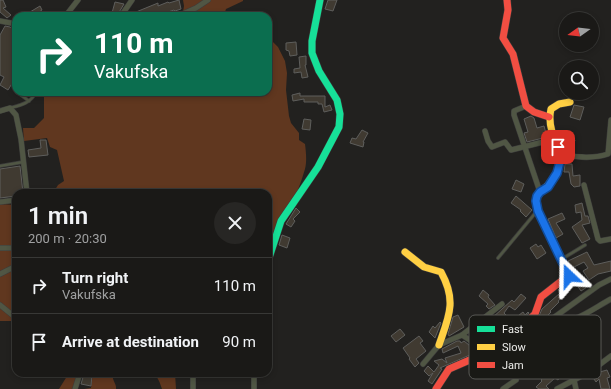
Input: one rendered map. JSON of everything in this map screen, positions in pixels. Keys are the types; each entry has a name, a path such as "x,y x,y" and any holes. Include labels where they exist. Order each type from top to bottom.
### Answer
{"street":[{"path":"69,12 78,0"},
{"path":"124,12 132,0"},
{"path":"187,12 208,0"},
{"path":"272,249 281,221 318,168 339,127 340,114 337,100 319,71 312,53 312,40 320,0"},
{"path":"508,0 508,10 503,34 504,42 513,54 526,106 536,114 549,117"},
{"path":"0,21 12,23"},
{"path":"534,315 544,294 569,276 538,211 536,201 540,192 548,187 557,173 562,154 551,131 549,117 551,109 559,104 570,102"},
{"path":"526,106 514,111 514,115 540,192"},
{"path":"0,111 10,108 16,115 24,162 27,168 27,189"},
{"path":"562,154 577,157 600,157 610,154 610,120"},
{"path":"485,131 488,141 492,147 505,142 511,150 555,139"},
{"path":"584,185 598,239 600,241 611,239"},
{"path":"0,202 12,200"},
{"path":"0,248 12,248"},
{"path":"404,252 424,267 441,272 450,290 452,303 438,344 423,364"},
{"path":"0,274 12,267"},
{"path":"556,315 599,285 611,279"},
{"path":"582,315 611,299"},
{"path":"488,315 502,304"},
{"path":"0,305 12,315"},
{"path":"438,344 462,335 469,330"},
{"path":"462,335 469,340"},
{"path":"601,365 610,359"},
{"path":"436,389 449,369 469,360"},
{"path":"75,389 79,377"},
{"path":"193,389 194,377"},
{"path":"254,377 254,389"},
{"path":"503,389 516,380"},
{"path":"557,389 574,380 576,389"}],"lane":[{"path":"22,96 29,101"},
{"path":"10,108 25,104 34,96"},
{"path":"0,166 24,162"},
{"path":"498,258 538,211"},
{"path":"562,259 585,245"}],"shaded area":[{"path":"183,0 243,0 226,9 225,12 183,12"},
{"path":"272,41 278,47 285,61 289,116 291,123 299,133 299,140 305,144 305,169 298,190 272,244 272,189 56,189 64,181 57,150 50,147 47,138 24,141 23,128 34,128 44,118 44,96 272,96"},
{"path":"0,204 12,205 12,321 0,321"},
{"path":"66,377 78,377 74,389 59,389"},
{"path":"92,377 113,377 116,385 116,389 84,389 91,388"},
{"path":"156,377 175,377 176,389 162,389"}],"building":[{"path":"0,0 3,0 6,7 3,8 11,15 7,18 0,12"},
{"path":"179,0 181,9 168,12 136,12 158,3 158,6 168,2"},
{"path":"328,0 337,0 333,11 325,9"},
{"path":"115,2 124,4 119,12 112,12"},
{"path":"40,6 42,10 39,12 30,12"},
{"path":"5,26 12,28 12,84 8,90 0,85 4,77 0,75 0,35"},
{"path":"296,42 297,55 290,56 289,51 286,50 286,43"},
{"path":"306,56 305,65 308,77 302,78 301,72 294,73 294,69 300,68 299,57"},
{"path":"300,93 300,96 325,96 325,107 330,105 332,110 324,112 322,104 318,104 318,102 304,102 304,99 293,101 292,95"},
{"path":"574,105 584,107 580,120 570,117"},
{"path":"531,116 534,118 537,128 544,126 547,137 527,142 524,133 528,132 524,119"},
{"path":"304,119 311,120 310,130 302,129"},
{"path":"362,130 368,133 363,142 363,147 350,143 352,138 356,139"},
{"path":"567,137 575,140 572,149 564,147"},
{"path":"40,140 46,140 48,155 29,157 28,150 41,148"},
{"path":"565,164 572,164 573,176 580,175 580,186 574,187 571,184 569,172 564,172"},
{"path":"20,166 23,189 12,189 12,196 0,198 0,169"},
{"path":"516,180 524,184 521,192 512,189"},
{"path":"516,196 532,210 526,217 520,211 521,210 511,203"},
{"path":"582,203 585,216 588,216 590,223 582,225 590,239 582,243 572,227 582,220 581,212 576,213 575,205"},
{"path":"296,208 300,212 293,219 295,221 291,227 286,224"},
{"path":"562,213 565,219 556,223 563,234 556,238 548,219"},
{"path":"282,235 290,238 287,248 279,245"},
{"path":"536,244 538,247 541,245 546,253 537,259 530,248"},
{"path":"587,252 594,265 611,261 611,271 598,274 589,280 583,271 588,268 584,262 572,268 568,261"},
{"path":"586,279 590,285 581,291 577,285"},
{"path":"564,286 569,292 558,301 559,302 548,315 539,315 542,309 560,293 558,290"},
{"path":"483,290 489,295 488,297 495,305 489,309 486,306 488,304 479,296"},
{"path":"521,294 526,298 515,310 509,306 504,313 506,315 495,315 512,300 514,302"},
{"path":"458,315 464,327 449,336 448,334 453,317"},
{"path":"440,322 441,323 435,338 429,332 433,326 435,328"},
{"path":"400,329 405,335 396,342 391,336"},
{"path":"419,336 423,341 420,343 426,351 416,359 419,363 415,367 403,348"},
{"path":"457,341 460,341 461,343 464,341 469,345 469,355 440,368 442,369 432,384 428,381 433,373 429,376 424,371 428,366 434,372 439,365 434,361 442,359 447,363 445,358 461,353 458,346 443,353 442,349"},
{"path":"607,370 610,377 607,378 610,389 601,389 599,379 601,379 601,372"},
{"path":"83,377 92,377 91,386 81,384"},
{"path":"554,379 546,386 549,389 539,389 536,387 542,381 541,380"}],"traffic: fast":[{"path":"272,249 281,221 318,167 339,127 340,114 337,100 319,71 312,53 312,41 320,0"}],"traffic: slow":[{"path":"569,275 538,211 536,201 537,196 552,181 557,173 562,155 554,138 551,127 551,109 559,104 570,102"},
{"path":"405,252 424,267 441,272 446,282 449,292 450,308 439,345"}],"traffic: jam":[{"path":"507,0 508,10 503,38 513,54 526,106 534,112 549,117"},
{"path":"534,315 541,297 569,275"},
{"path":"436,389 449,369 469,360"}],"route":[{"path":"558,147 562,154 557,173 548,187 537,196 536,201 538,211 569,276"}]}
